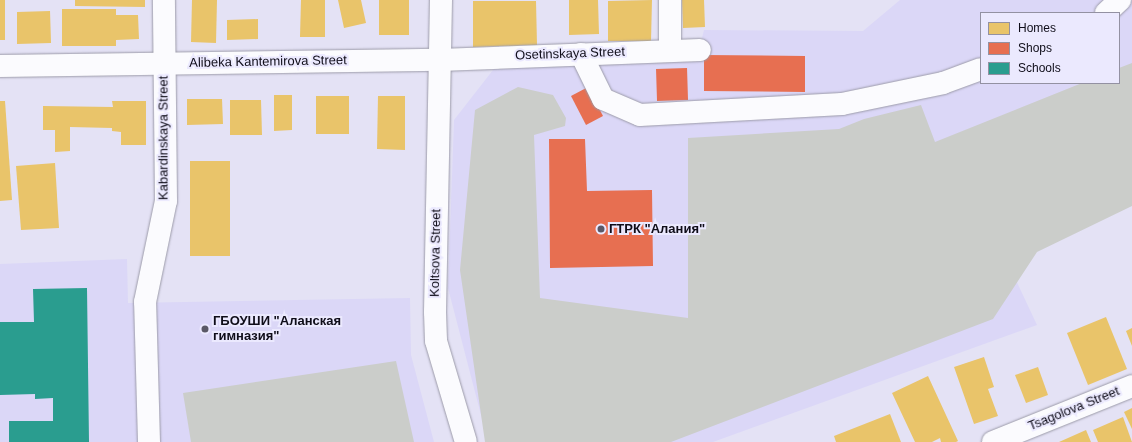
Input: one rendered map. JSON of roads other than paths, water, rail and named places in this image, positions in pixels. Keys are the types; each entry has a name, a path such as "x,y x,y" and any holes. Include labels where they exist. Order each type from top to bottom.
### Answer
{"street":[{"name":"Kabardinskaya Street","path":"149,442 145,302 166,201 164,0"},
{"name":"Koltsova Street","path":"441,0 435,304 436,341 466,442"},
{"path":"670,0 670,50"},
{"path":"1107,12 1120,0"},
{"name":"Osetinskaya Street","path":"440,60 700,50"},
{"path":"581,54 603,99 640,115 842,104 943,83 980,69"},
{"name":"Alibeka Kantemirova Street","path":"0,66 440,60"},
{"name":"Tsagolova Street","path":"993,442 1132,386"}],"place":[{"name":"ГТРК \"Алания\"","path":"601,229"},
{"name":"ГБОУШИ \"Аланская гимназия\"","path":"205,329"}]}
